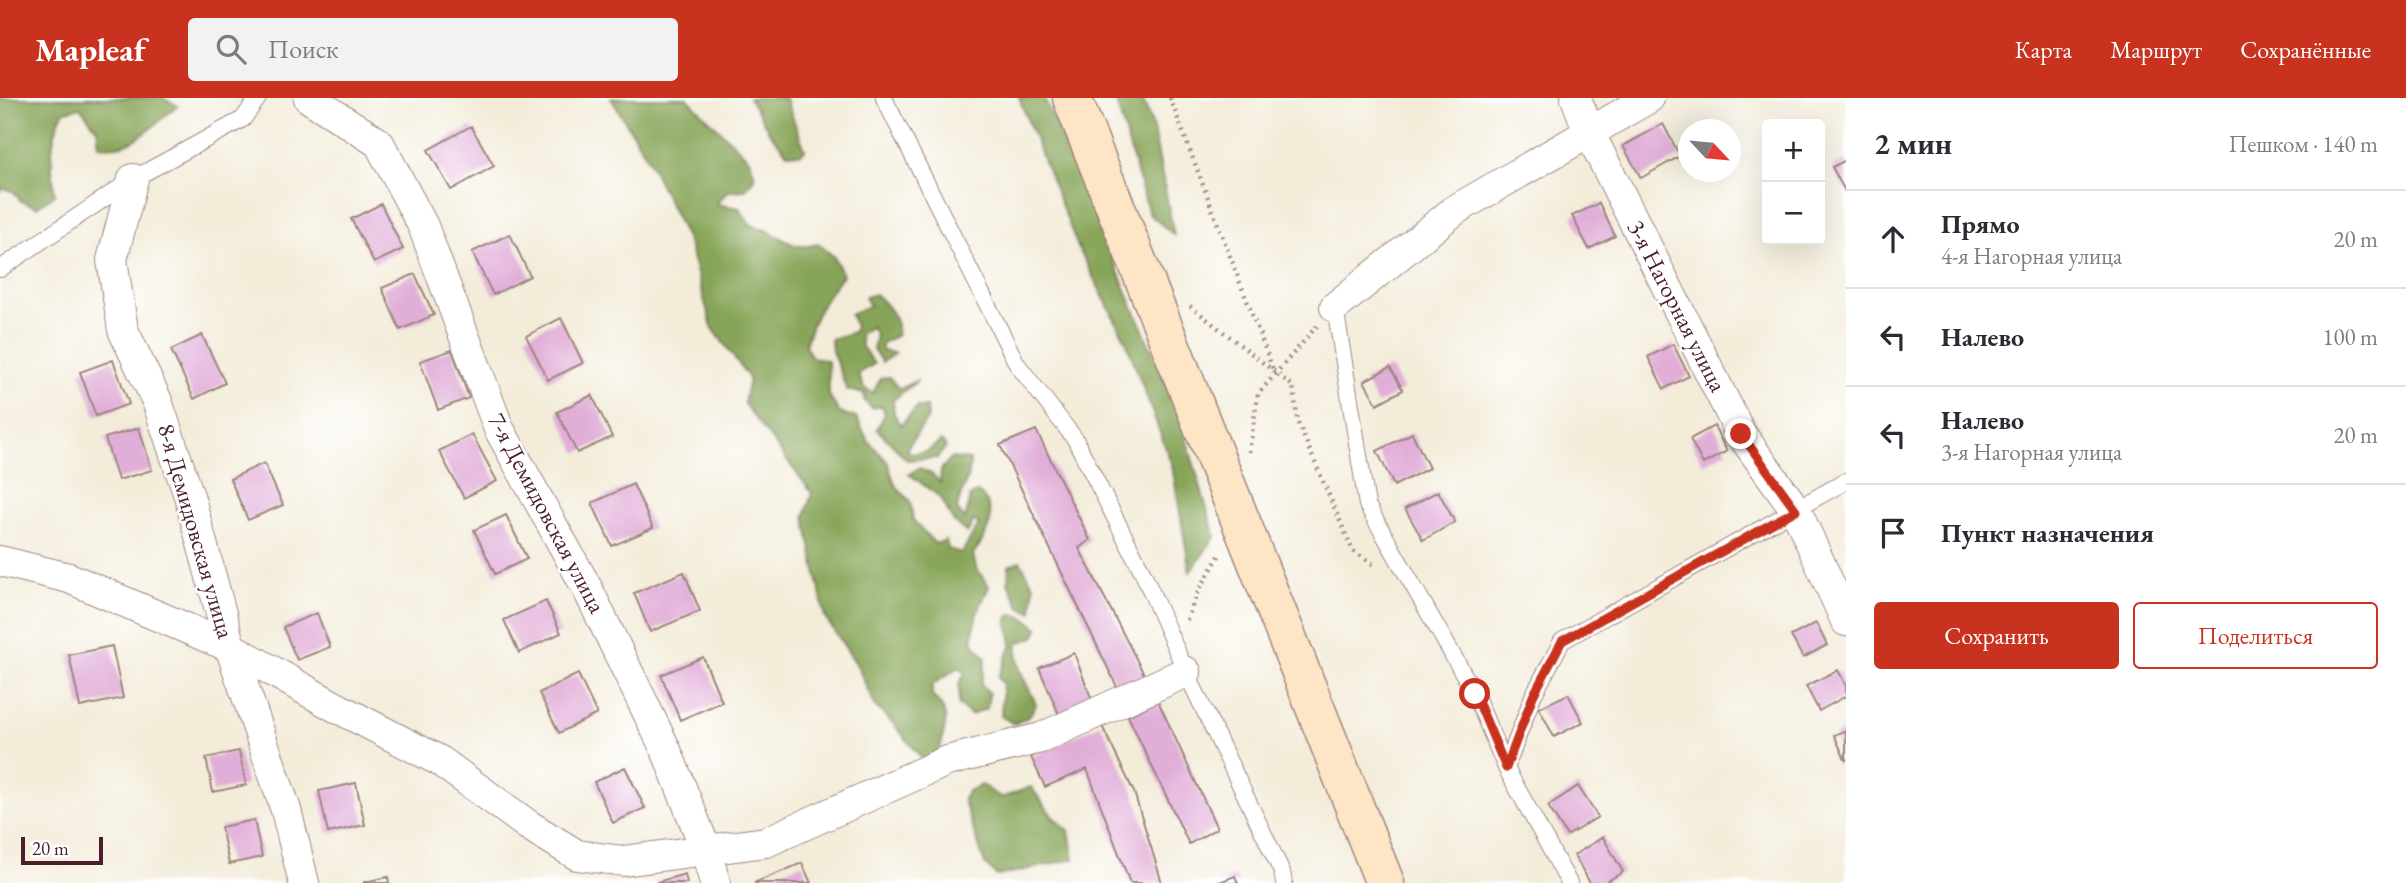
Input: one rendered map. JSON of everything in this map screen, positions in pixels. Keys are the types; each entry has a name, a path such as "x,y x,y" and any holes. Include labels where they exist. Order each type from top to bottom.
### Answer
{"main road":[{"path":"1072,98 1385,883"}],"street":[{"name":"7-я Демидовская улица","path":"309,98 379,144 423,226 499,429 587,588 666,750 706,850 715,883"},
{"name":"3-я Нагорная улица","path":"1576,98 1588,131 1741,434 1796,510 1846,621"},
{"path":"1335,307 1455,210 1649,98"},
{"name":"8-я Демидовская улица","path":"133,179 112,260 123,330 157,401 190,499 230,647 286,810 304,883"},
{"path":"0,561 69,578 230,647 332,705 440,761 528,825 577,855 623,861 766,842 947,761 1041,738 1186,672"}],"lane":[{"path":"0,269 133,179 243,119 258,98"},
{"path":"884,98 1017,364 1075,439 1143,573 1186,672 1282,872 1284,883"},
{"path":"1335,307 1367,505 1475,694 1506,768 1569,883"},
{"path":"1506,768 1533,696 1562,641 1846,481"}],"path":[{"path":"1170,98 1274,372"},
{"path":"1180,297 1293,386 1298,423 1353,551 1418,594"}],"green space":[{"path":"0,98 163,98 178,106 133,141 112,147 99,146 97,129 80,107 63,112 55,133 52,152 55,194 37,207 21,201 13,191 1,188 0,192"},
{"path":"611,98 687,98 750,160 755,177 745,190 728,191 716,204 739,208 751,225 799,246 819,244 834,257 843,275 820,308 805,346 812,357 828,361 829,395 839,413 856,417 868,441 887,461 895,485 910,501 913,520 935,544 946,540 948,549 962,553 979,524 974,520 967,533 954,522 940,497 909,474 919,468 933,475 940,483 941,470 951,458 970,460 969,473 957,509 965,520 970,497 978,492 989,507 990,522 984,538 973,554 976,568 989,586 976,616 972,642 986,658 981,684 989,693 987,708 971,715 959,705 959,684 965,673 959,667 932,685 932,696 945,714 945,727 940,749 923,760 894,724 875,706 857,665 825,617 805,516 812,493 744,404 749,378 712,327 688,242 647,157"},
{"path":"749,98 785,98 805,150 800,154 787,153 770,133"},
{"path":"1019,98 1044,98 1180,417 1215,537 1190,572 1172,465 1126,341 1078,247"},
{"path":"1115,98 1142,98 1152,124 1174,235 1149,214"},
{"path":"875,294 891,313 897,329 897,335 882,343 882,351 895,353 882,362 873,349 876,335 871,327 860,334 861,346 874,364 858,374 864,388 873,393 881,378 889,377 899,389 918,380 893,400 894,414 901,425 917,407 927,407 928,418 907,448 911,454 928,451 941,441 946,447 937,458 907,460 877,429 885,414 882,406 872,408 864,400 865,394 847,390 832,351 831,339 854,332 855,325 850,314 870,306 865,297"},
{"path":"1020,561 1034,586 1032,612 1020,608 1008,582 1009,566"},
{"path":"1013,614 1025,618 1038,628 1034,637 1018,643 1017,653 1020,668 1036,705 1028,717 1014,724 1001,716 1003,684 998,678 1012,644 1007,618"},
{"path":"982,785 1001,798 1031,787 1053,817 1069,831 1074,859 997,876 985,864 963,799 968,791"}],"building":[{"path":"1663,124 1678,157 1641,178 1623,146"},
{"path":"471,126 494,166 451,190 428,150"},
{"path":"1846,160 1846,193 1832,167"},
{"path":"1599,203 1615,236 1589,249 1572,216"},
{"path":"381,204 403,249 374,263 351,219"},
{"path":"510,234 530,276 493,295 472,252"},
{"path":"415,274 434,315 400,330 382,288"},
{"path":"561,318 583,363 548,380 526,336"},
{"path":"202,335 225,383 194,399 171,350"},
{"path":"1673,344 1689,376 1664,389 1648,357"},
{"path":"452,350 469,398 438,410 420,361"},
{"path":"113,360 129,404 96,416 80,372"},
{"path":"1390,367 1403,390 1377,404 1364,381"},
{"path":"592,395 612,437 577,453 557,412"},
{"path":"1714,426 1727,451 1703,464 1690,439"},
{"path":"139,428 152,470 118,480 105,438"},
{"path":"1036,430 1090,540 1079,548 1147,680 1119,691 1000,445"},
{"path":"1412,433 1429,468 1394,486 1377,451"},
{"path":"472,434 497,481 464,498 439,451"},
{"path":"264,463 283,505 248,520 230,479"},
{"path":"633,484 653,528 612,546 592,503"},
{"path":"1438,491 1455,522 1423,540 1405,509"},
{"path":"506,515 527,559 495,574 474,530"},
{"path":"684,572 700,611 650,632 634,593"},
{"path":"546,601 561,633 519,653 504,620"},
{"path":"317,613 330,647 297,660 283,627"},
{"path":"1816,623 1827,645 1803,658 1791,636"},
{"path":"112,646 123,698 80,707 69,655"},
{"path":"1074,653 1093,703 1061,719 1039,668"},
{"path":"703,657 722,702 680,720 661,675"},
{"path":"1838,670 1846,686 1846,696 1819,711 1806,686"},
{"path":"578,674 597,714 559,733 539,693"},
{"path":"1568,694 1583,722 1554,737 1539,708"},
{"path":"1158,701 1217,828 1189,844 1128,716"},
{"path":"1101,724 1134,792 1162,883 1130,883 1087,769 1045,787 1031,757"},
{"path":"1846,730 1846,761 1834,735"},
{"path":"239,751 246,785 213,792 206,758"},
{"path":"625,767 645,808 613,823 594,782"},
{"path":"356,783 365,825 328,833 319,791"},
{"path":"1578,786 1598,817 1567,836 1548,806"},
{"path":"254,820 262,857 229,864 221,827"},
{"path":"1603,837 1623,872 1604,883 1590,883 1574,855"},
{"path":"802,863 811,883 754,883"},
{"path":"685,874 687,883 657,883 657,882"},
{"path":"1235,876 1238,883 1217,883"},
{"path":"388,877 389,883 364,883 364,882"}],"route":[{"path":"1475,694 1506,768 1533,696 1562,641 1796,510 1741,434"}]}
